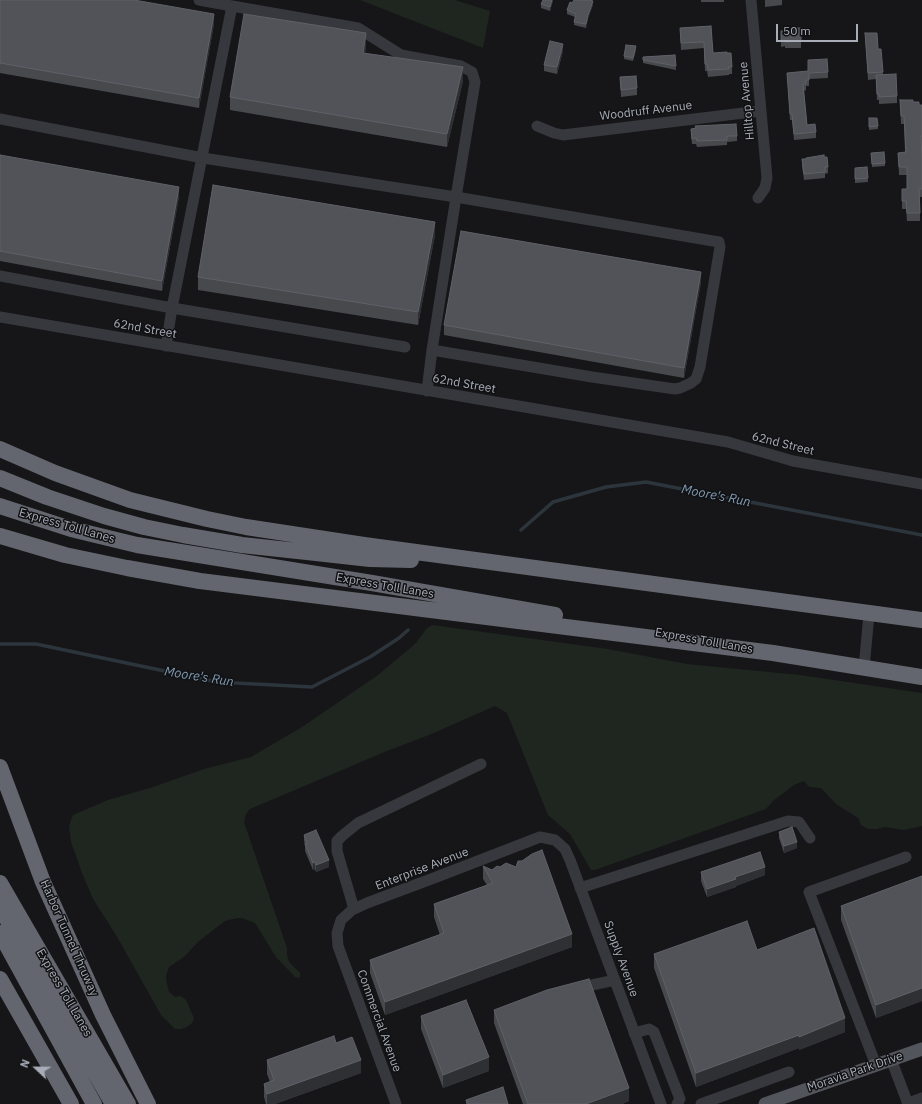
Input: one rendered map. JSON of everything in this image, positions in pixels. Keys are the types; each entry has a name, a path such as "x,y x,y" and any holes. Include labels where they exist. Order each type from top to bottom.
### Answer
{"highway":[{"path":"0,449 92,487 149,505 207,519 303,536 463,559 922,620"},
{"name":"Express Toll Lanes","path":"0,478 47,497 104,516 144,527 183,535 260,547 370,559 463,559"},
{"name":"Express Toll Lanes","path":"0,506 71,529 137,545 380,585 773,653"},
{"path":"0,536 64,556 200,580 773,653 922,677"},
{"name":"Harbor Tunnel Thruway","path":"0,767 43,882 103,1015 148,1104"},
{"name":"Express Toll Lanes","path":"0,883 128,1104"},
{"path":"0,907 113,1104"},
{"path":"0,933 94,1104"},
{"path":"0,979 71,1104"}],"main road":[{"name":"Moravia Park Drive","path":"765,1104 789,1100 922,1048"}],"street":[{"path":"199,0 358,28 401,55 461,66 472,72 476,82 456,197 427,391"},
{"name":"Hilltop Avenue","path":"751,0 766,178 765,188 758,198"},
{"path":"166,346 172,308 232,6"},
{"name":"Woodruff Avenue","path":"537,126 563,135 760,110"},
{"path":"0,119 203,158 456,197 715,240 719,242 720,247 700,367 696,379 692,383 680,388 675,389 592,377 432,350"},
{"path":"0,276 172,308 405,347"},
{"name":"62nd Street","path":"0,317 728,442 793,462 922,484"},
{"path":"864,668 869,614"},
{"path":"354,909 337,851 337,842 342,836 358,823 481,764"},
{"path":"580,888 788,821 799,822 810,838"},
{"name":"Enterprise Avenue","path":"338,946 337,933 339,923 343,917 354,909 540,837"},
{"name":"Supply Avenue","path":"540,837 555,840 565,849 661,1104"},
{"path":"876,1065 809,892 906,857"},
{"name":"Commercial Avenue","path":"338,946 396,1104"},
{"path":"570,990 615,980"},
{"path":"634,1033 649,1029 654,1032 680,1099 679,1103"},
{"path":"891,1059 908,1103 922,1098"},
{"path":"701,1104 789,1072"}],"shaded area":[{"path":"360,0 455,0 490,11 483,48"},
{"path":"432,625 608,649 687,664 800,675 922,693 922,826 904,830 884,827 868,829 861,825 858,818 836,804 821,788 809,787 804,781 794,785 773,801 766,809 595,870 591,870 570,834 548,815 507,713 495,706 250,809 246,814 244,822 287,948 289,962 300,973 300,976 299,978 295,977 276,957 255,923 242,918 225,921 199,941 185,956 169,967 166,976 169,992 175,997 181,996 186,1000 194,1018 192,1023 187,1027 175,1029 161,1015 116,935 93,899 71,842 69,826 73,815 108,800 153,787 204,769 251,757 302,727 378,675 415,644 427,628"}],"building":[{"path":"0,0 134,0 214,14 199,98 0,63"},
{"path":"543,0 552,0 550,7 541,4"},
{"path":"574,0 593,1 586,24 574,22 576,14 567,10 570,2 572,3"},
{"path":"244,14 366,33 363,53 463,67 447,134 230,97"},
{"path":"711,26 713,53 731,53 732,67 728,67 729,69 708,70 707,64 705,64 704,42 681,43 680,28"},
{"path":"784,28 801,28 801,41 785,42 785,40 781,40 781,31 784,31"},
{"path":"865,33 877,33 878,49 881,49 883,72 868,73"},
{"path":"550,41 563,44 557,67 544,65"},
{"path":"626,45 636,46 633,58 624,56"},
{"path":"675,55 676,66 643,60 643,57"},
{"path":"827,59 828,72 809,73 809,80 806,80 806,84 803,84 807,125 815,124 816,132 794,134 792,114 790,114 787,73 808,71 808,60"},
{"path":"896,74 897,96 879,97 879,94 877,94 876,75"},
{"path":"636,76 637,88 621,90 620,77"},
{"path":"900,100 913,100 913,102 919,102 919,105 922,105 922,189 919,189 920,213 907,213 906,201 902,201 902,189 907,189 907,167 899,167 898,153 906,152 904,116 901,116"},
{"path":"869,118 877,118 878,126 869,127"},
{"path":"736,124 737,136 727,136 727,140 697,141 696,138 692,139 691,129 696,128 695,126"},
{"path":"884,152 885,163 872,164 871,153"},
{"path":"0,155 179,187 162,281 0,251"},
{"path":"824,155 824,157 827,157 828,167 825,167 825,172 804,174 802,159"},
{"path":"867,167 868,178 855,179 855,168"},
{"path":"213,185 435,222 418,312 198,277"},
{"path":"461,231 701,272 684,368 444,325"},
{"path":"792,827 797,842 784,846 779,832"},
{"path":"316,830 329,860 316,865 315,862 313,863 305,844 307,843 304,835"},
{"path":"542,850 572,934 385,1002 370,960 444,933 434,904 493,883 483,866 492,870 497,866 500,867 506,863 516,867 518,861 522,861 532,854"},
{"path":"760,852 765,867 735,877 736,879 707,889 701,872"},
{"path":"922,876 922,988 876,1005 841,906"},
{"path":"747,921 757,950 814,928 845,1018 799,1037 799,1035 696,1073 654,954"},
{"path":"589,979 629,1088 586,1104 528,1104 494,1010 547,990"},
{"path":"466,1000 489,1057 443,1075 421,1016"},
{"path":"334,1036 336,1043 352,1037 361,1060 267,1094 264,1084 274,1080 267,1060"},
{"path":"503,1087 508,1104 467,1104 466,1100"}],"waterway":[{"name":"Moore's Run","path":"521,530 553,502 606,487 646,482 922,535"},
{"name":"Moore's Run","path":"0,644 36,644 217,682 312,687 370,657 399,638 408,630"}]}
